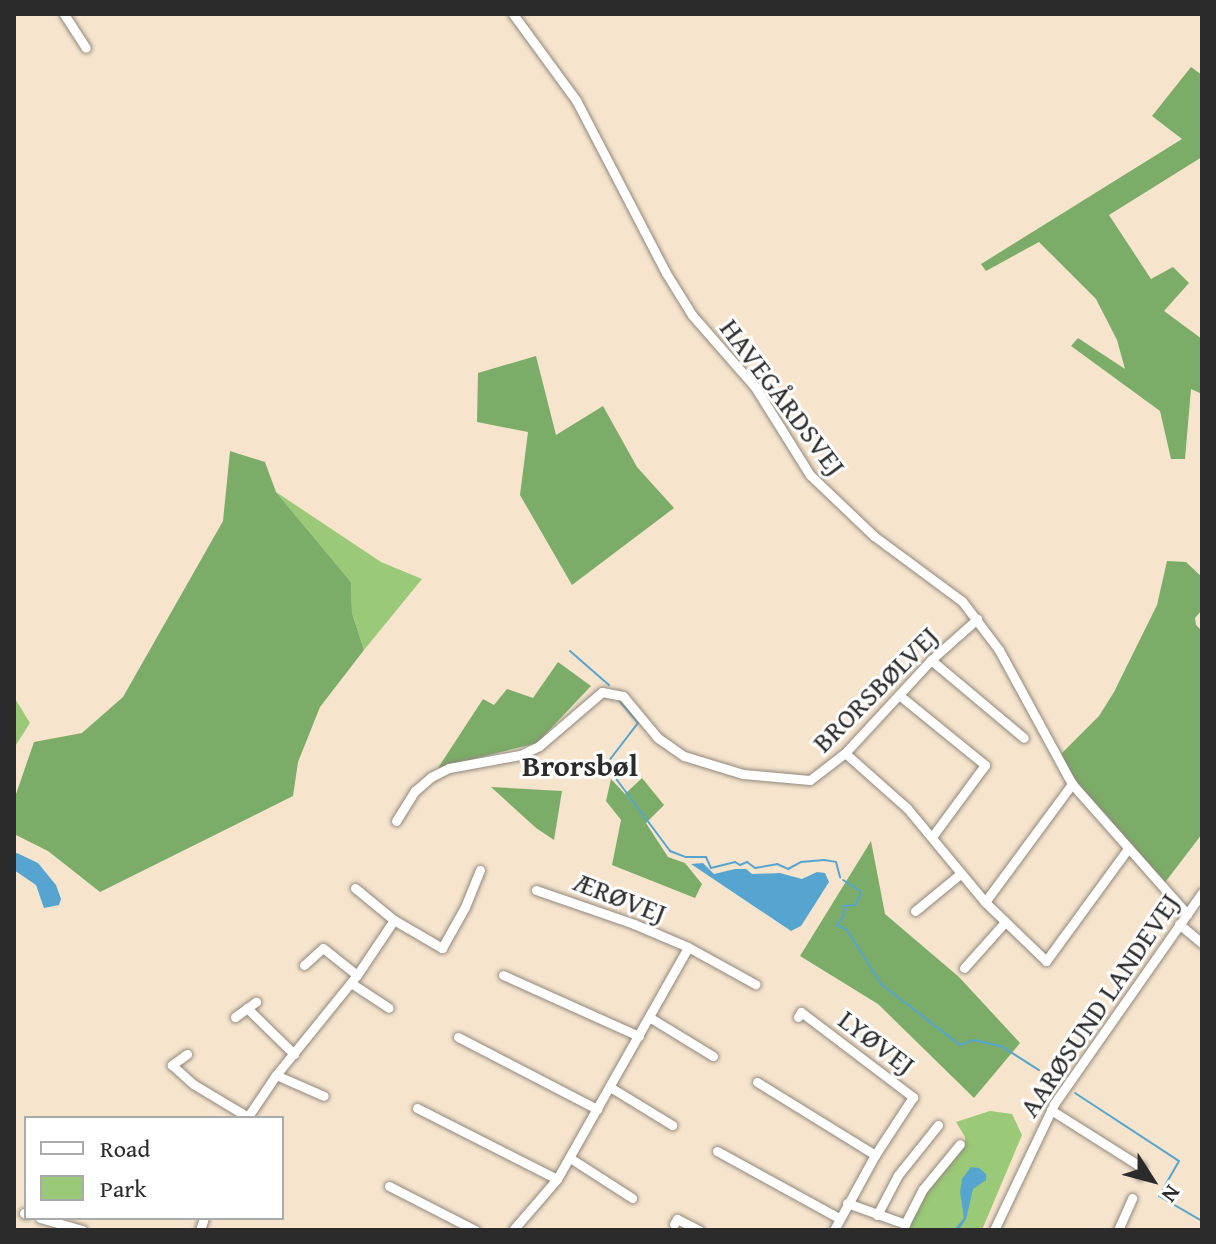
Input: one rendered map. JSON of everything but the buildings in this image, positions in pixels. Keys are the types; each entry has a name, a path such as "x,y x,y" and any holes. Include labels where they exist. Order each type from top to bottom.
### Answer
{"street":[{"path":"64,14 86,48"},
{"name":"HAVEGÅRDSVEJ","path":"513,14 576,100 666,273 692,315 755,387 810,475 874,536 945,586 977,619 999,650 1072,784 1127,850 1187,914"},
{"name":"BRORSBØLVEJ","path":"396,821 415,791 431,777 449,768 520,755 539,746 602,692 623,696 644,724 672,751 718,768 810,780 845,753 931,660 977,619"},
{"path":"931,660 1024,738"},
{"path":"899,695 985,765 932,837"},
{"path":"845,753 889,790 985,902 1046,961 1127,850"},
{"path":"985,902 1072,784"},
{"path":"355,888 394,920 442,948 465,907 480,870"},
{"path":"915,911 960,874"},
{"name":"ÆRØVEJ","path":"536,890 688,947 755,984"},
{"name":"AARØSUND LANDEVEJ","path":"994,1230 1051,1110 1202,893"},
{"path":"249,1116 276,1075 354,979 394,920"},
{"path":"964,968 1005,922"},
{"path":"1179,924 1202,943"},
{"name":"ÆRØVEJ","path":"513,1230 540,1203 570,1158 688,947"},
{"path":"304,965 323,948 389,1008"},
{"path":"503,975 639,1036"},
{"path":"235,1017 252,1005 294,1054"},
{"name":"LYØVEJ","path":"798,1017 801,1012 913,1097 875,1155 834,1230"},
{"path":"649,1017 713,1056"},
{"path":"458,1037 597,1109"},
{"path":"187,1054 172,1065 193,1084 246,1116"},
{"path":"276,1075 324,1096"},
{"path":"757,1082 875,1155"},
{"path":"610,1087 672,1125"},
{"path":"417,1108 557,1179"},
{"path":"1051,1110 1141,1167 1140,1175"},
{"path":"877,1215 898,1175 938,1125"},
{"path":"847,1203 905,1224 923,1189 960,1144"},
{"path":"717,1151 839,1218"},
{"path":"570,1158 632,1198"},
{"path":"389,1186 475,1230"},
{"path":"1118,1230 1132,1198"},
{"path":"674,1224 677,1219 699,1230"},
{"path":"47,1220 82,1230"}],"green space":[{"path":"1191,67 1202,75 1202,157 1109,215 1151,279 1173,267 1189,283 1164,311 1202,339 1202,394 1191,389 1185,459 1171,459 1160,411 1071,346 1078,338 1125,369 1117,340 1096,299 1039,242 986,271 981,264 1182,139 1152,116"},
{"path":"536,356 556,435 603,406 637,467 674,508 572,585 520,495 528,432 477,422 478,373"},
{"path":"230,451 265,462 276,492 351,582 352,613 364,650 320,707 298,762 293,796 100,892 48,851 14,834 14,800 34,742 82,733 123,697 223,521"},
{"path":"276,492 381,562 422,579 364,650 352,613 351,582"},
{"path":"1167,561 1186,562 1202,577 1202,610 1195,618 1196,625 1202,631 1202,834 1163,885 1077,782 1060,755 1099,716 1114,692 1157,605"},
{"path":"558,662 591,686 537,743 438,768 483,699 494,705 507,689 533,698"},
{"path":"14,697 30,723 14,748"},
{"path":"642,778 664,805 646,823 668,857 685,863 702,884 695,898 612,865 621,820 606,801 611,779 625,794"},
{"path":"491,787 562,791 554,840 536,828"},
{"path":"871,841 885,914 959,977 1020,1043 974,1098 878,1004 800,956"},
{"path":"990,1111 1012,1114 1022,1135 982,1230 908,1230 922,1199 965,1144 965,1137 956,1122"}],"water":[{"path":"14,854 38,863 56,885 61,899 59,905 44,908 36,885 14,870"},
{"path":"703,863 714,874 746,869 752,874 780,873 802,879 817,872 825,873 829,882 801,926 791,931 691,864"},
{"path":"971,1167 979,1168 986,1174 986,1180 973,1189 966,1219 960,1228 954,1230 964,1218 960,1192 962,1179"}],"waterway":[{"path":"570,651 609,685"},
{"path":"608,762 638,723 618,699"},
{"path":"611,772 670,851 686,857 706,857 711,868 747,862 755,868 777,864 788,869 801,862 824,860 836,862 840,877"},
{"path":"843,880 860,891 860,896 855,905 844,906 843,917 837,925 847,930 881,984 960,1045 974,1040 1001,1046 1039,1070"},
{"path":"1075,1093 1179,1161 1159,1196 1202,1221"}],"district":[{"name":"Brorsbøl","path":"580,765"}]}
